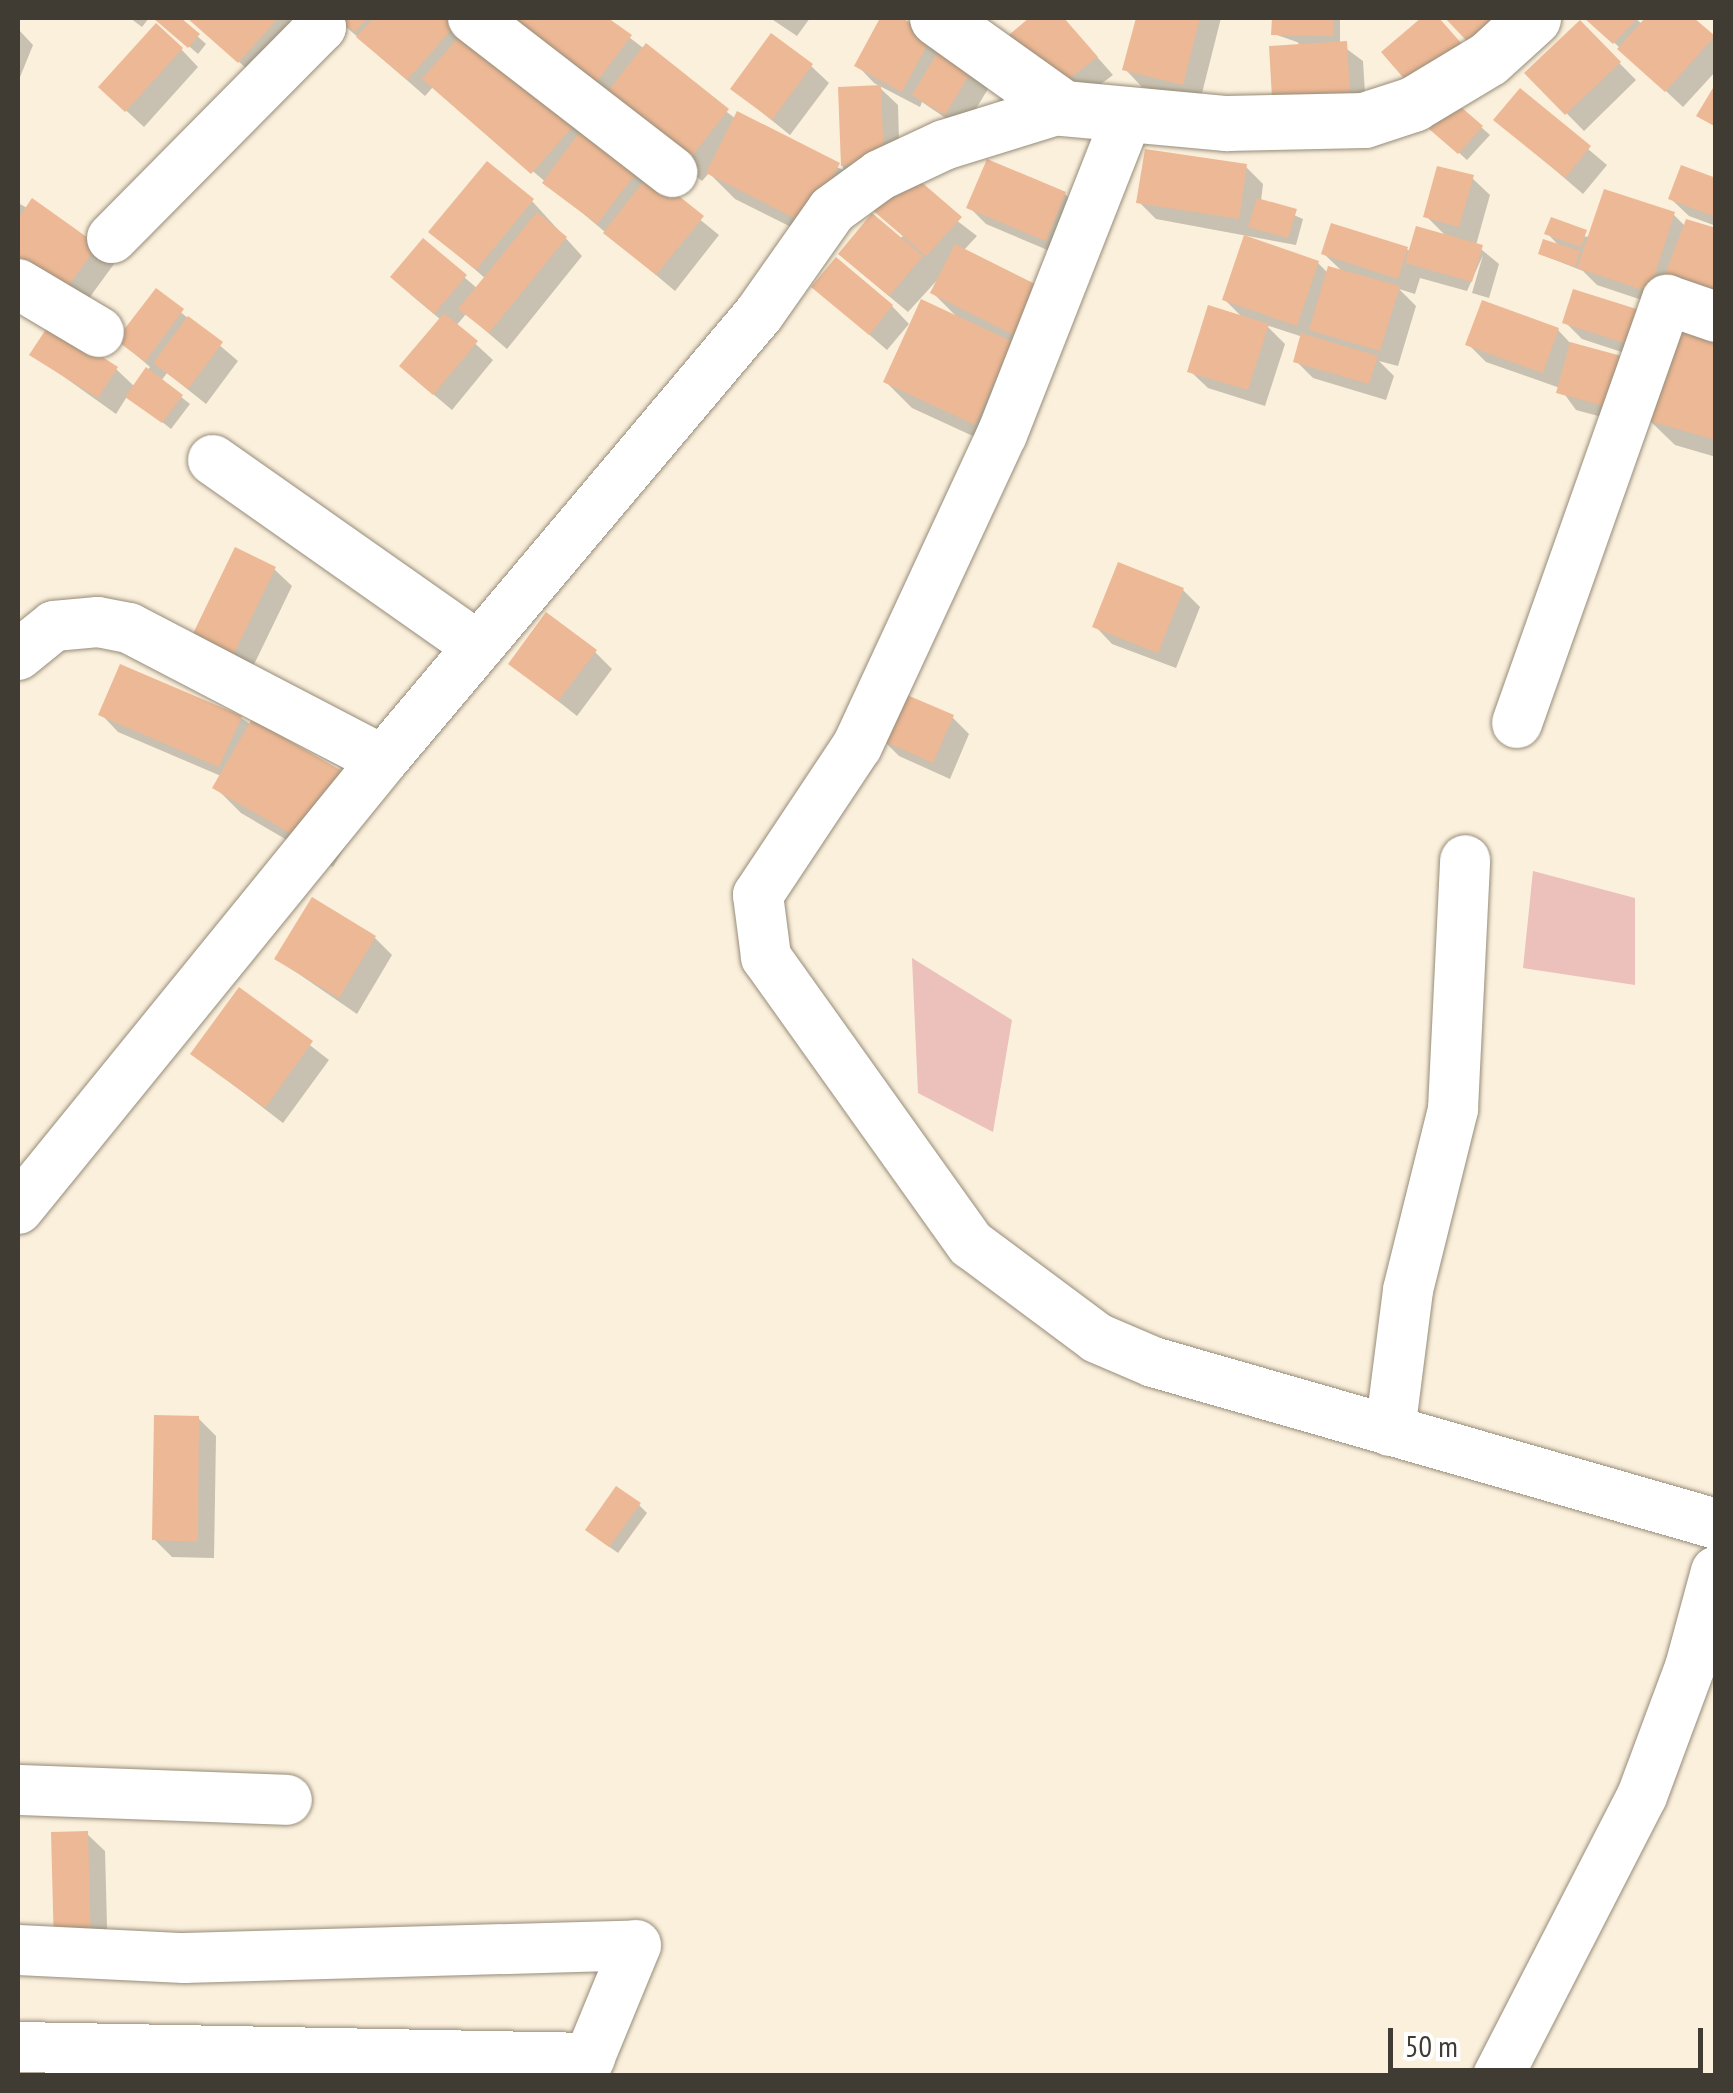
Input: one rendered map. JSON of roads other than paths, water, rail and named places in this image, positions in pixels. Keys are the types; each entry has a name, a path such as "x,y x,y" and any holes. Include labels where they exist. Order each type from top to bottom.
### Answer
{"street":[{"path":"112,238 322,27 319,18"},
{"path":"473,18 672,172"},
{"path":"936,18 1064,108 1127,118 1364,120 1447,87 1533,18"},
{"path":"18,1209 382,760 759,314 844,198 944,146 1064,108"},
{"path":"1127,118 1002,434 840,780 758,895 759,932 776,977 971,1244 1097,1338 1154,1362 1716,1524"},
{"path":"18,284 100,332"},
{"path":"1517,724 1667,300 1716,318"},
{"path":"213,460 478,646"},
{"path":"18,655 54,626 98,622 129,628 382,760"},
{"path":"1390,1431 1408,1290 1453,1110 1466,860"},
{"path":"1498,2076 1642,1796 1690,1667 1716,1571"},
{"path":"18,1790 287,1800"},
{"path":"18,1950 184,1958 636,1945 586,2067 18,2048"}]}
